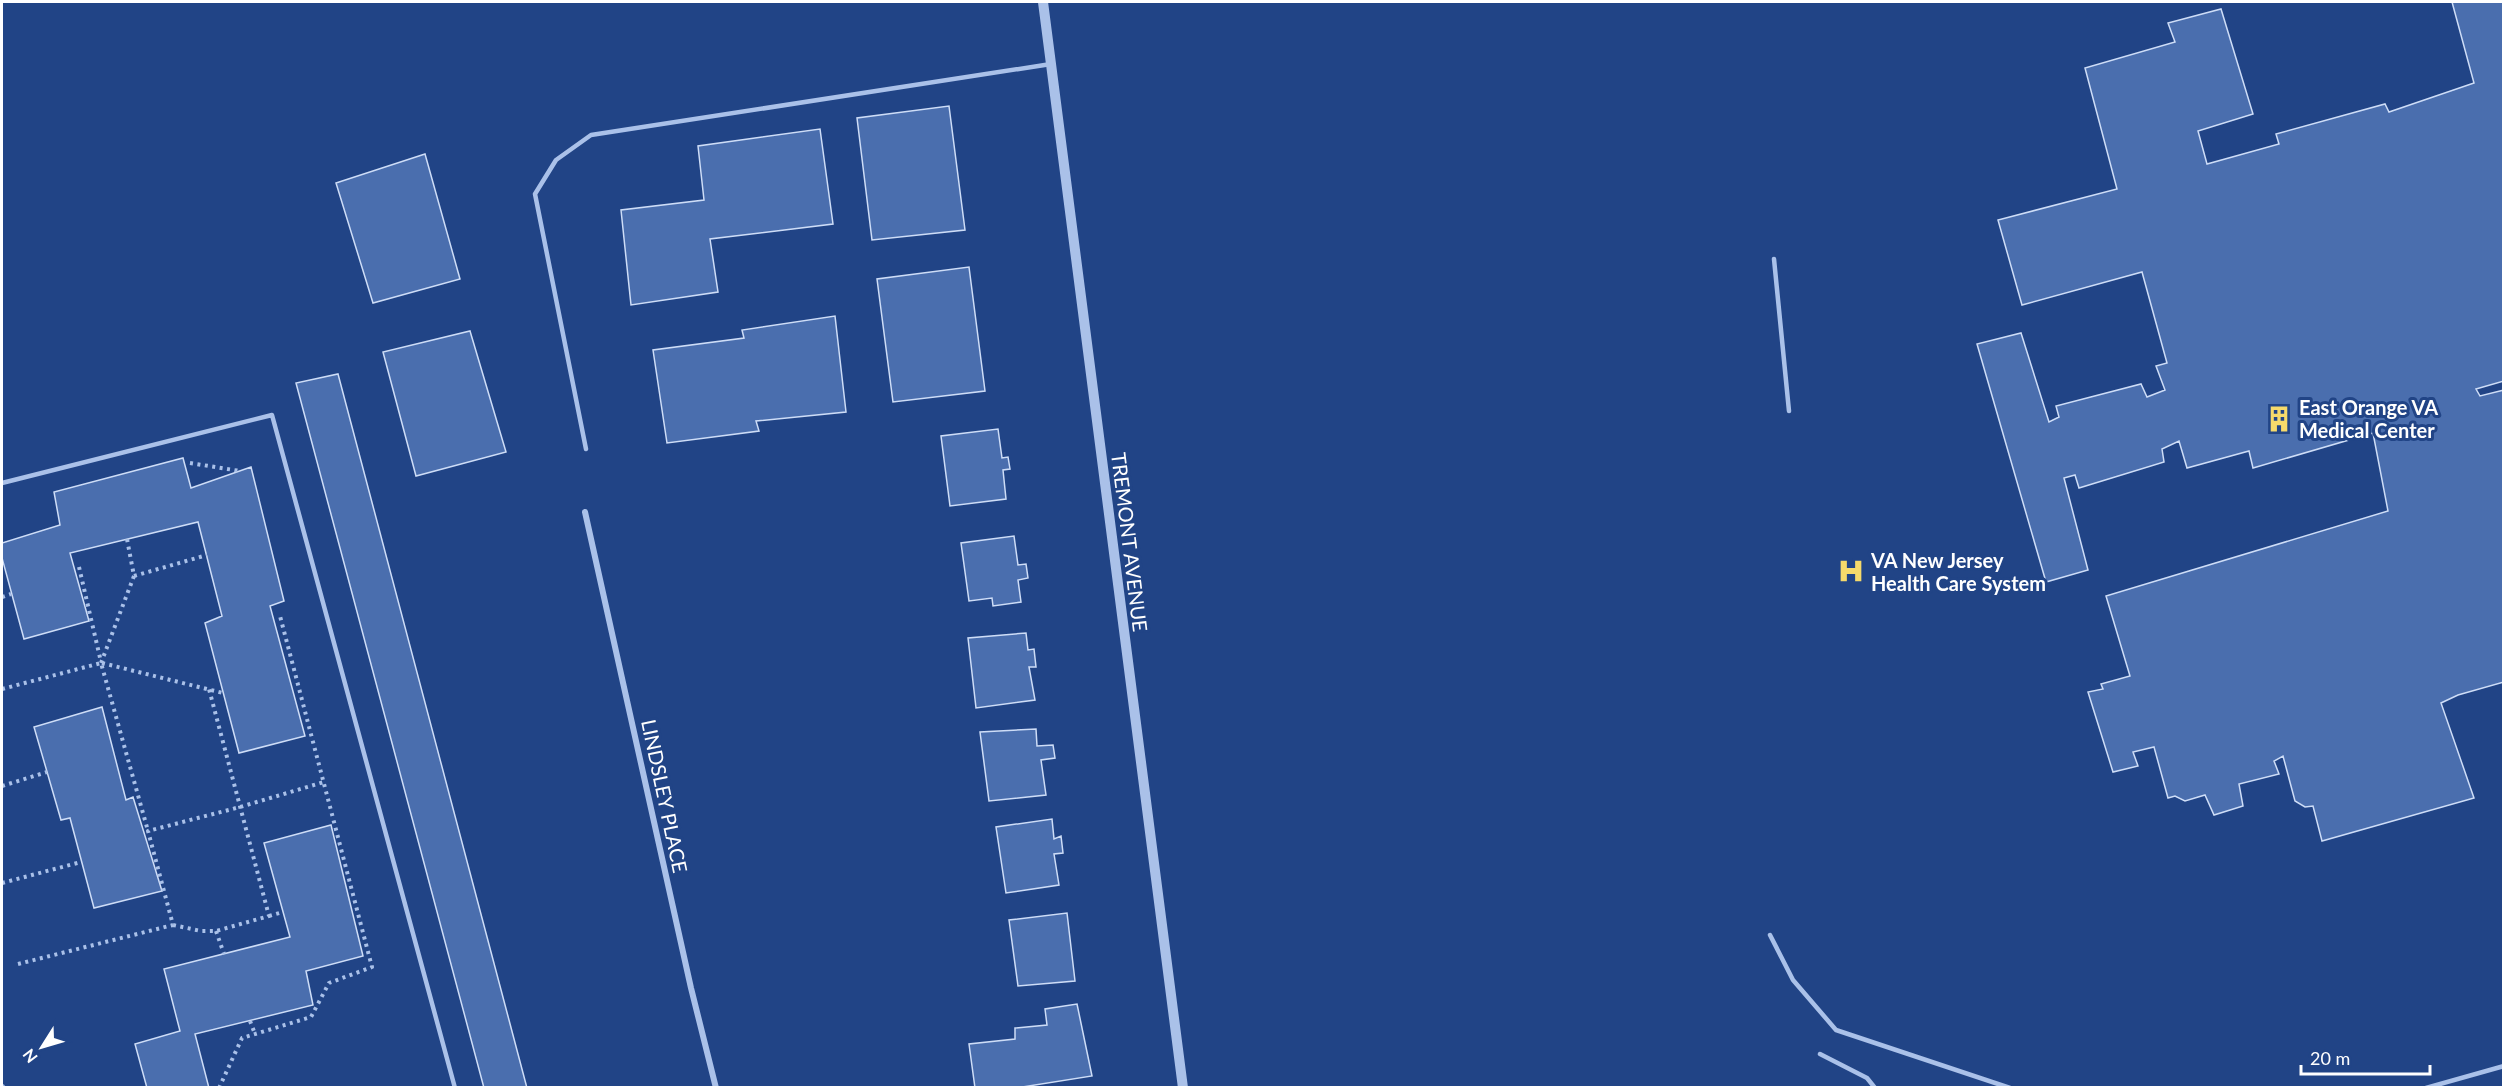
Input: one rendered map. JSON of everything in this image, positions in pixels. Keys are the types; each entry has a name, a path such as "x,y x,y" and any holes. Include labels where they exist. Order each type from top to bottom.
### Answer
{"street":[{"name":"TREMONT AVENUE","path":"1043,2 1183,1088"},
{"name":"LINDSLEY PLACE","path":"585,512 691,988 716,1088"}],"lane":[{"path":"586,449 535,194 556,160 591,135 1051,64"},
{"path":"1774,259 1789,411"},
{"path":"2,483 272,415 455,1088"},
{"path":"1770,935 1793,980 1836,1030 2010,1088"},
{"path":"1820,1054 1867,1078 1875,1088"},
{"path":"2426,1088 2504,1066"}],"path":[{"path":"186,461 240,471"},
{"path":"101,663 134,576 127,539"},
{"path":"134,576 207,555"},
{"path":"79,567 101,663 173,925"},
{"path":"2,597 11,594"},
{"path":"219,1088 242,1038 311,1017 329,983 372,967 280,616"},
{"path":"2,689 101,663 223,693"},
{"path":"209,689 268,916"},
{"path":"2,786 48,772"},
{"path":"148,831 324,782"},
{"path":"2,883 81,862"},
{"path":"18,964 173,925 201,931 216,931 283,912"},
{"path":"216,931 224,954"},
{"path":"250,1021 255,1034"}],"building":[{"name":"East Orange VA Medical Center","path":"2452,2 2504,2 2504,381 2476,389 2480,396 2504,390 2504,682 2458,695 2441,703 2474,798 2322,841 2313,806 2305,807 2295,801 2283,756 2274,761 2279,774 2239,784 2243,806 2214,815 2205,795 2185,801 2175,796 2168,798 2154,747 2133,752 2138,766 2113,772 2088,692 2103,689 2101,684 2130,676 2106,596 2388,511 2373,433 2253,468 2249,451 2187,468 2179,441 2162,449 2164,462 2079,488 2075,475 2064,478 2088,570 2046,582 1977,344 2021,333 2049,422 2059,417 2056,406 2141,384 2147,397 2165,390 2156,366 2167,363 2142,272 2022,305 1998,220 2117,189 2085,68 2175,42 2168,23 2221,9 2253,114 2198,131 2207,164 2279,144 2276,134 2385,104 2389,112 2474,83"},
{"path":"949,106 965,230 872,240 857,118"},
{"path":"820,129 833,224 710,239 718,292 631,305 621,210 704,200 698,146"},
{"path":"425,154 460,279 373,303 336,183"},
{"path":"969,267 985,391 893,402 877,279"},
{"path":"835,316 846,412 756,421 759,431 667,443 653,350 744,338 742,330"},
{"path":"470,331 506,452 416,476 383,352"},
{"path":"338,374 527,1088 484,1088 296,383"},
{"path":"998,429 1002,458 1008,457 1010,469 1003,470 1006,499 950,506 941,436"},
{"path":"183,458 191,488 251,467 284,601 270,606 305,736 239,753 205,623 222,616 198,522 70,553 89,621 24,639 2,558 2,543 60,525 54,492"},
{"path":"1014,536 1018,565 1026,564 1028,578 1018,580 1021,602 993,606 992,598 969,601 961,543"},
{"path":"1026,633 1028,650 1034,649 1036,667 1029,667 1035,700 976,708 968,638"},
{"path":"102,707 126,800 133,797 162,891 94,908 70,818 61,820 34,727"},
{"path":"1036,729 1037,746 1053,745 1055,758 1041,760 1046,795 989,801 980,732"},
{"path":"1052,819 1054,839 1061,836 1063,853 1054,854 1059,885 1006,893 996,827"},
{"path":"331,825 363,956 306,971 313,1005 195,1034 209,1088 147,1088 135,1044 180,1031 164,969 290,937 264,843"},
{"path":"1067,913 1075,981 1018,986 1009,920"},
{"path":"1077,1004 1092,1076 1016,1088 975,1088 969,1044 1015,1039 1015,1028 1047,1025 1045,1009"}],"place":[{"name":"East Orange VA Medical Center","path":"2279,419"},
{"name":"VA New Jersey Health Care System","path":"1851,571"}]}
